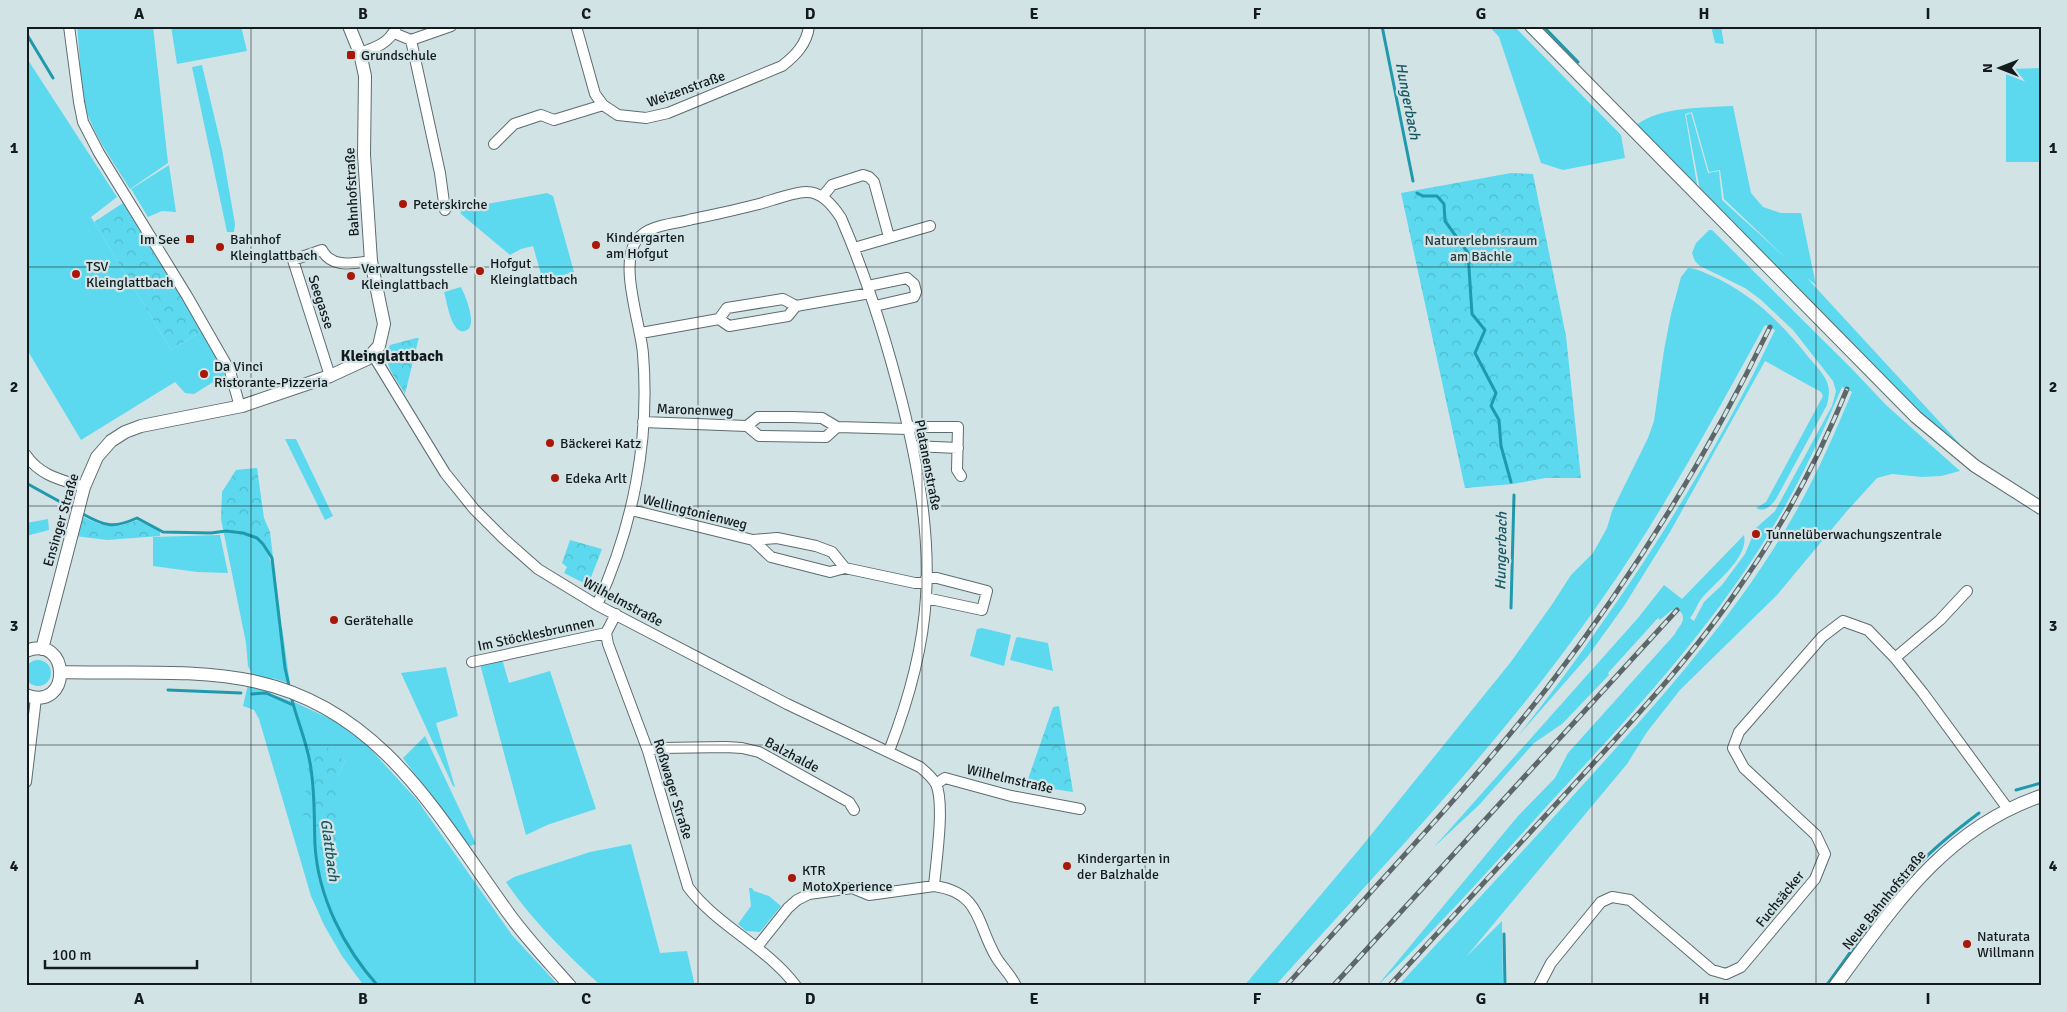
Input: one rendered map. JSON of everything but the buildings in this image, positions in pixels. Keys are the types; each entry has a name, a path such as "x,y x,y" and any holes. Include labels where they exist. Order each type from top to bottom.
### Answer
{"main road":[{"name":"Bahnhofstraße","path":"349,26 360,53 365,76 364,155 371,261 384,324 382,340 373,355"},
{"path":"1531,26 1916,417 1975,466 2041,508"},
{"name":"Ensinger Straße","path":"42,649 84,487 97,457 111,442 125,432 141,426 240,406 351,368 373,355"},
{"path":"26,651 42,649 54,656 60,664 61,672 60,681 52,692 41,697 31,696"},
{"path":"61,672 227,677 258,682 291,692 320,704 354,725 396,762 510,916 570,986"},
{"name":"Neue Bahnhofstraße","path":"1835,986 1906,894 1936,859 1965,835 2008,809 2041,796"}],"street":[{"path":"69,26 83,122 99,153 187,296 230,371 240,406"},
{"path":"410,40 451,26"},
{"path":"494,144 514,124 540,115 554,120 603,104 595,94 576,26"},
{"name":"Weizenstraße","path":"603,104 618,115 646,118 668,113 782,66 795,56 804,42 809,26"},
{"path":"360,53 385,43 395,30 410,40 436,156 445,210"},
{"path":"597,605 619,552 631,510 638,472 643,422 645,378 641,333 630,282 628,260 632,247 642,235 654,228 738,210 807,192 822,197 832,185 862,175 869,177 874,182 889,237"},
{"name":"Platanenstraße","path":"822,197 834,207 854,248 875,306 913,446 925,519 926,598 912,680 889,751"},
{"path":"854,248 930,226"},
{"name":"Seegasse","path":"330,376 293,260 322,250 325,256 343,264 371,261"},
{"path":"641,333 719,319 727,308 783,300 796,306 907,278 914,284 916,292 914,297 875,306"},
{"path":"719,319 729,326 788,316 796,306"},
{"name":"Wilhelmstraße","path":"373,355 445,473 474,509 532,564 597,605 788,704 920,767 936,784 945,778 1011,796 1080,808"},
{"name":"Maronenweg","path":"747,426 758,417 792,417 822,418 837,427 958,427 957,470 961,476"},
{"name":"Maronenweg","path":"643,422 747,426 760,436 826,436 837,427"},
{"path":"913,446 958,448"},
{"path":"26,455 45,474 84,487"},
{"name":"Wellingtonienweg","path":"631,510 753,540 777,538 816,546 832,552 845,568"},
{"name":"Wellingtonienweg","path":"753,540 771,558 830,572 845,568 915,583 937,578 987,591 982,610 926,598"},
{"path":"1895,658 1940,620 1967,591"},
{"path":"606,634 616,614"},
{"name":"Fuchsäcker","path":"1539,986 1551,963 1601,902 1612,897 1630,900 1712,970 1726,974 1742,967 1815,879 1824,854 1816,835 1744,768 1733,748 1739,732 1822,637 1843,621 1868,630 1895,658 2008,809"},
{"name":"Im Stöcklesbrunnen","path":"472,662 606,634"},
{"name":"Roßwager Straße","path":"606,634 648,752 688,887 702,904 757,947 796,986"},
{"path":"26,782 31,696"},
{"name":"Balzhalde","path":"648,752 660,748 726,747 759,752 849,802 854,810"},
{"path":"934,886 940,806 936,784"},
{"path":"757,947 788,908 797,900 809,894 852,888 869,895 934,886 953,890 975,909 996,958 1016,986"}],"green space":[{"path":"77,26 153,26 168,163 130,189 89,118 82,85"},
{"path":"171,26 241,26 247,51 177,64"},
{"path":"1489,26 1514,26 1621,135 1625,158 1563,170 1541,163 1499,37"},
{"path":"1711,26 1721,26 1724,44 1715,43"},
{"name":"TSV Kleinglattbach","path":"26,57 117,197 91,217 171,350 202,331 226,374 194,394 185,393 175,382 81,440 26,348"},
{"path":"202,65 222,149 235,224 234,232 227,232 192,67"},
{"path":"2041,68 2041,162 2006,162 2006,69"},
{"path":"1733,106 1751,193 1763,207 1781,213 1801,213 1816,285 1807,278 1960,444 1953,441 1901,396 1700,190 1686,115 1691,113 1708,173 1719,171 1722,200 1788,260 1724,199 1720,170 1709,172 1692,112 1685,114 1698,190 1636,125 1658,114 1670,111"},
{"path":"169,165 176,212 162,211 148,217 131,189"},
{"name":"Naturerlebnisraum am Bächle","path":"1511,173 1533,174 1566,336 1581,478 1545,478 1513,484 1465,488 1401,193"},
{"path":"547,193 553,196 574,272 543,281 533,246 521,249 510,255 461,214 460,209"},
{"path":"123,203 202,331 171,350 94,222"},
{"path":"1709,230 1712,230 1886,405 1960,471 1941,476 1922,477 1892,474 1877,478 1777,595 1680,690 1647,732 1627,764 1466,957 1502,921 1503,986 1398,986 1617,747 1697,654 1747,589 1791,520 1831,441 1852,392 1842,387 1814,450 1782,511 1758,551 1710,619 1658,684 1602,746 1421,943 1377,986 1518,816 1555,778 1568,753 1675,634 1683,621 1681,612 1672,610 1660,620 1658,618 1608,673 1609,675 1562,724 1534,743 1479,805 1434,847 1638,618 1664,585 1682,599 1744,535 1744,544 1736,561 1700,600 1690,618 1694,621 1704,602 1722,585 1745,554 1756,528 1775,511 1832,406 1836,391 1833,381 1793,330 1760,299 1745,288 1700,266 1695,261 1692,253 1696,243"},
{"path":"1688,268 1699,270 1725,282 1763,308 1796,342 1827,382 1829,394 1827,405 1776,499 1765,509 1756,508 1766,502 1823,396 1821,392 1765,361 1670,532 1624,606 1588,656 1518,736 1625,590 1689,489 1720,437 1775,330 1765,325 1687,464 1646,532 1602,599 1526,700 1403,845 1275,986 1244,986 1362,846 1510,663 1571,575 1593,553 1607,528 1612,511 1648,438 1654,421 1671,314 1681,277"},
{"path":"461,287 468,303 471,317 471,324 465,331 458,330 453,323 444,292"},
{"path":"419,337 405,394 390,370 387,351 390,345"},
{"path":"285,439 296,439 333,516 325,520"},
{"path":"257,468 264,518 270,532 273,557 271,558 261,545 251,538 224,534 221,519 222,492 236,470"},
{"path":"81,516 96,523 109,526 122,525 137,520 160,531 160,536 107,540 75,536"},
{"path":"48,519 49,530 26,536 26,523"},
{"path":"224,534 244,535 255,539 263,545 272,566 279,627 282,627 290,684 273,678 271,694 333,720 365,743 417,800 512,935 559,986 364,986 342,956 324,925 311,896 259,719 254,710 243,706 251,672 248,666 246,643","holes":["310,736 345,761 337,777 337,854"]},
{"path":"220,535 228,573 197,572 153,566 153,537"},
{"path":"570,540 602,549 588,585 564,573 567,567 562,563"},
{"path":"982,628 1011,635 1004,666 970,656 977,629"},
{"path":"1016,638 1048,643 1053,671 1010,660"},
{"path":"502,659 509,683 550,671 596,809 547,825 526,835 480,664"},
{"path":"38,660 47,664 51,673 47,682 38,686 29,682 25,673 29,664"},
{"path":"446,667 458,716 436,723 455,787 401,673"},
{"path":"1059,706 1073,792 1026,785 1053,707"},
{"path":"310,735 345,761 337,777 337,855 322,851 303,822"},
{"path":"425,736 476,844 467,847 403,758"},
{"path":"631,844 660,953 687,951 695,986 601,986 539,924 506,882 514,877 590,852"},
{"path":"749,888 769,896 781,906 760,932 746,931 738,924 751,906"}],"waterway":[{"name":"Hungerbach","path":"1382,26 1413,181"},
{"path":"1543,26 1578,62"},
{"path":"26,33 53,78"},
{"name":"Hungerbach","path":"1417,193 1423,196 1437,196 1444,204 1445,221 1468,253 1472,314 1485,330 1475,353 1496,393 1491,406 1499,420 1501,446 1511,482"},
{"path":"26,483 75,510"},
{"name":"Hungerbach","path":"1511,608 1514,495"},
{"path":"81,513 96,521 115,525 137,518 163,532 211,533 226,531 243,533 257,538 272,558 285,668 290,690"},
{"path":"168,690 241,693"},
{"path":"252,694 266,693 293,705"},
{"name":"Glattbach","path":"291,696 310,760 315,845 321,884 335,921 344,938 354,955 378,986"},
{"path":"2016,790 2041,783"},
{"path":"1826,986 1907,877 1934,849 1979,813"},
{"name":"Hungerbach","path":"1504,934 1505,986"}],"railway":[{"path":"1286,986 1484,765 1579,646 1639,558 1695,468 1770,327"},
{"path":"1389,986 1635,717 1679,667 1719,616 1770,542 1811,467 1847,389"},
{"path":"1333,986 1677,610"}],"place":[{"name":"Grundschule","path":"351,55"},
{"name":"Peterskirche","path":"403,204"},
{"name":"Im See","path":"190,239"},
{"name":"Kindergarten am Hofgut","path":"596,245"},
{"name":"Bahnhof Kleinglattbach","path":"220,247"},
{"name":"Hofgut Kleinglattbach","path":"480,271"},
{"name":"TSV Kleinglattbach","path":"76,274"},
{"name":"Verwaltungsstelle Kleinglattbach","path":"351,276"},
{"name":"Da Vinci Ristorante-Pizzeria","path":"204,374"},
{"name":"Bäckerei Katz","path":"550,443"},
{"name":"Edeka Arlt","path":"555,478"},
{"name":"Tunnelüberwachungszentrale","path":"1756,534"},
{"name":"Gerätehalle","path":"334,620"},
{"name":"Kindergarten in der Balzhalde","path":"1067,866"},
{"name":"KTR MotoXperience","path":"792,878"},
{"name":"Naturata Willmann","path":"1967,944"}],"district":[{"name":"Kleinglattbach","path":"392,356"}]}
